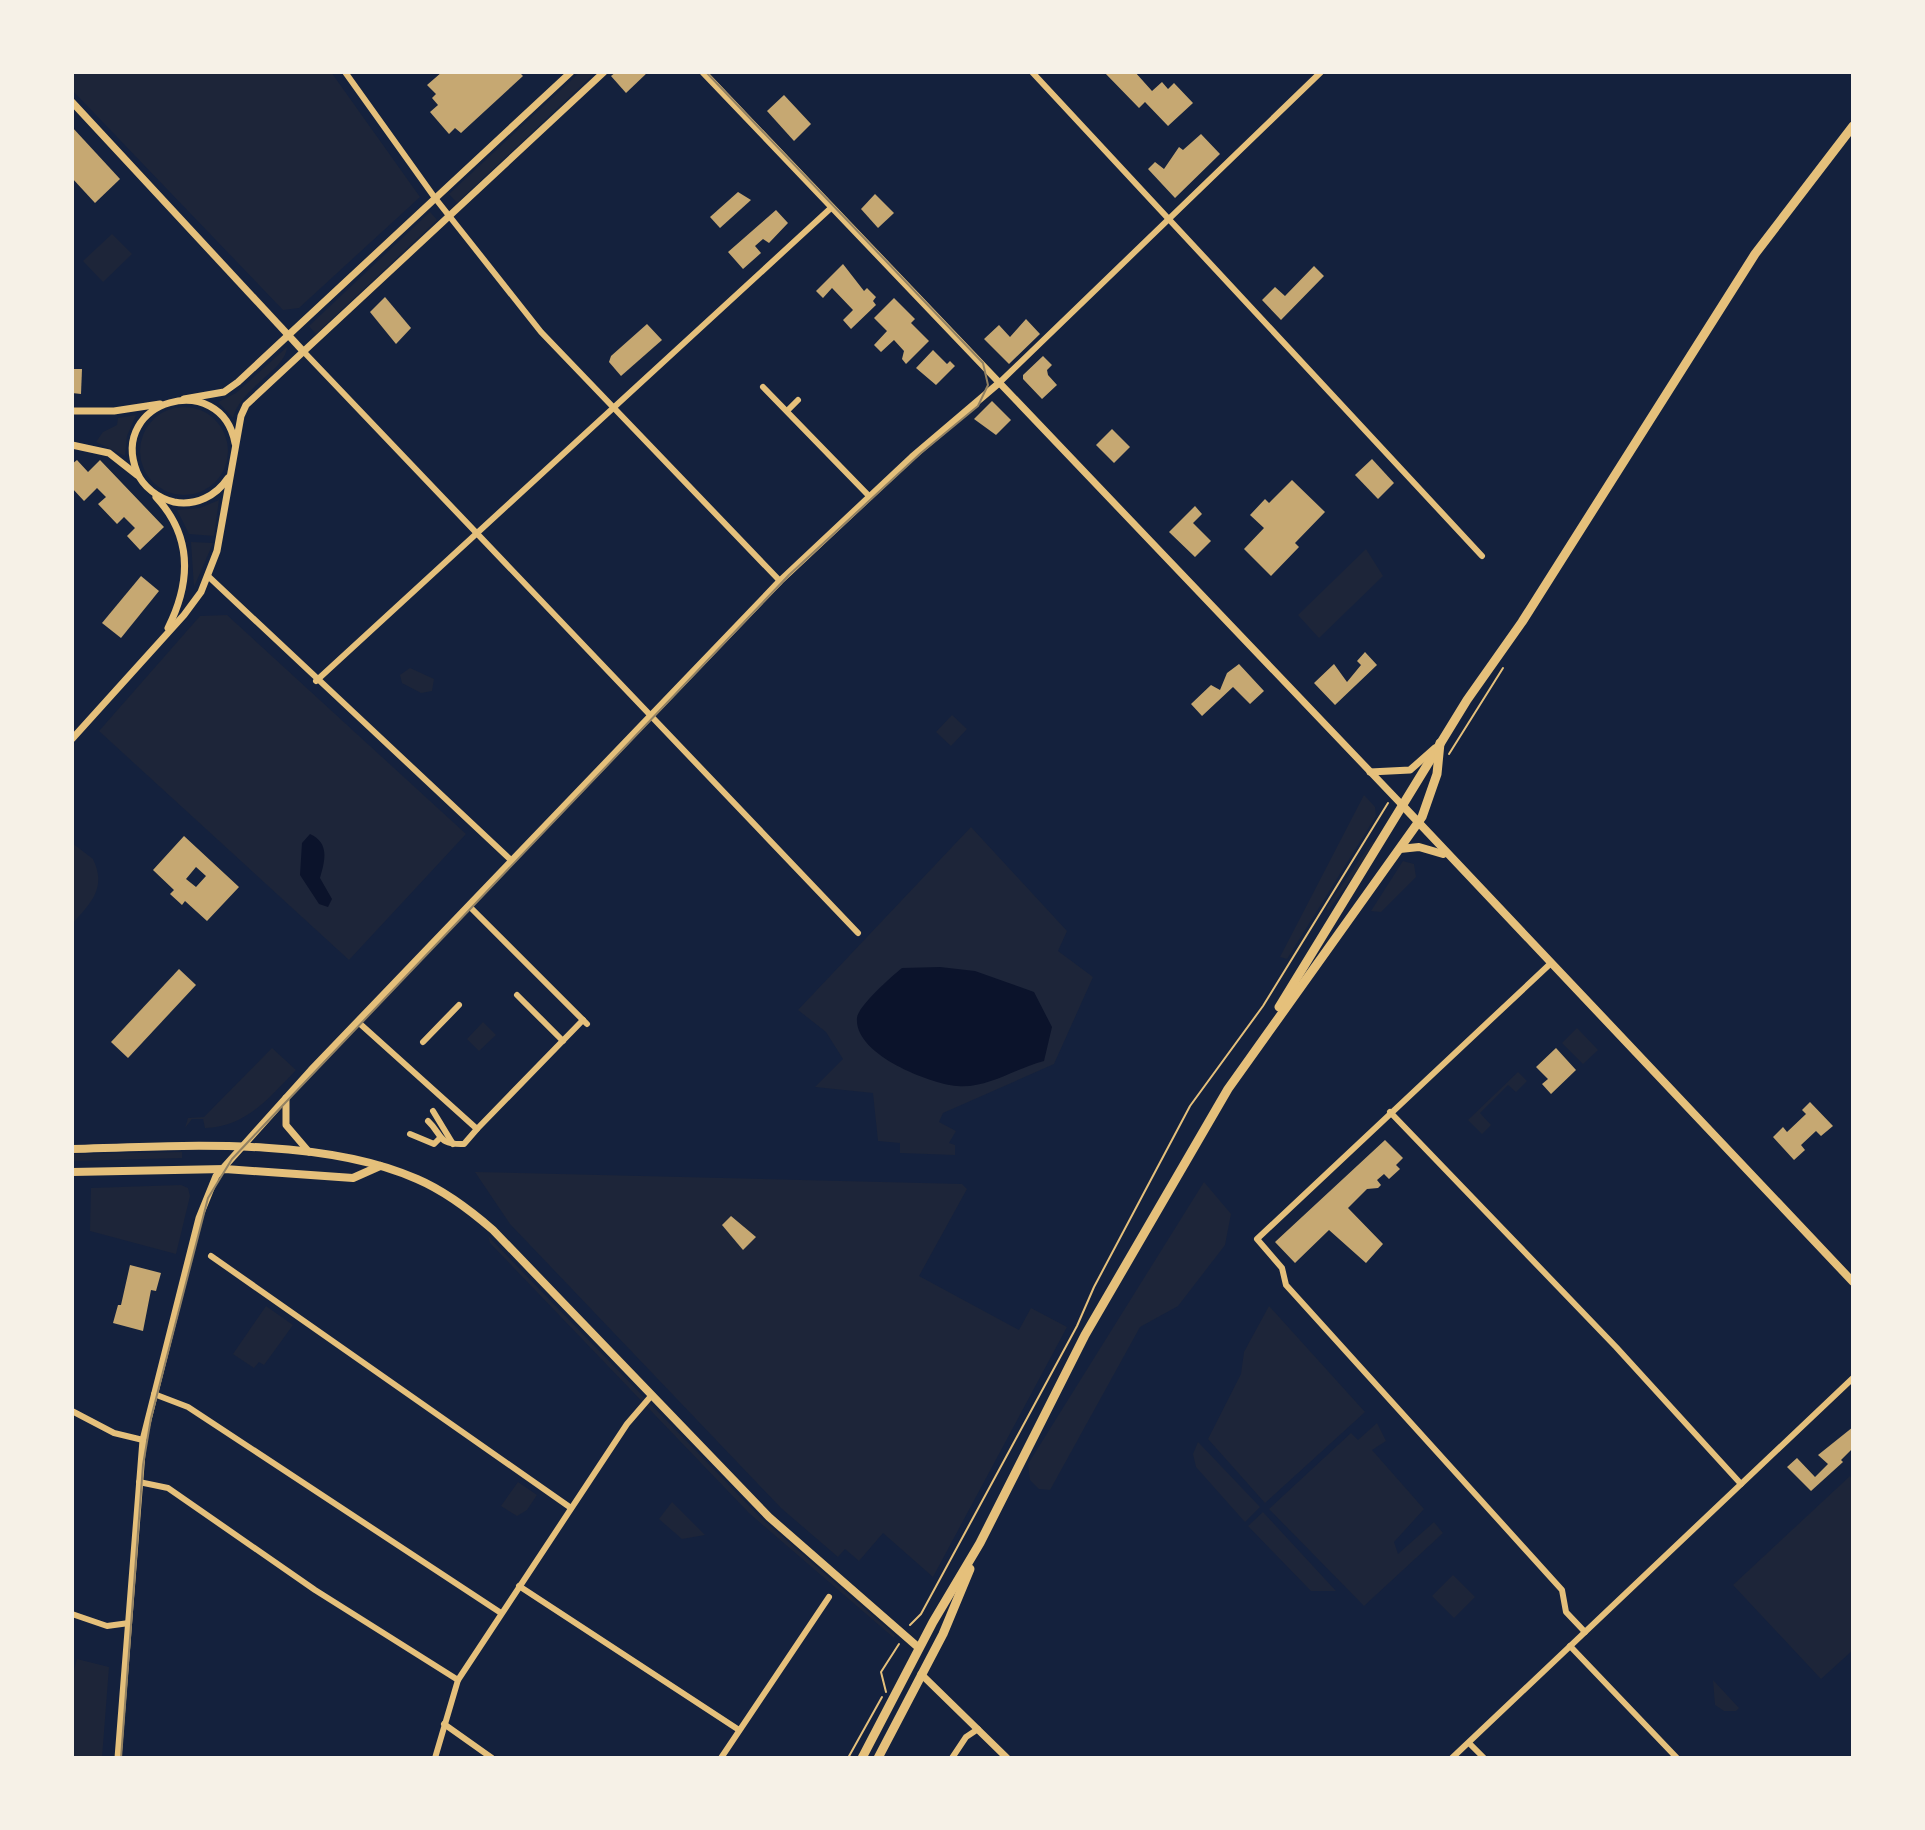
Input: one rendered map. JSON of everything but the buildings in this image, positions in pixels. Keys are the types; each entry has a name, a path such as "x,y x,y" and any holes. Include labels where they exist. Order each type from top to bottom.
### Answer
{"main road":[{"path":"862,1758 909,1665 980,1543 1085,1335 1259,1041 1404,807 1440,743 1522,622 1755,254 1853,126"},
{"path":"1259,1041 1419,822 1437,774 1440,743"},
{"path":"1404,807 1853,1282"},
{"path":"1400,849 1419,847 1447,855"},
{"path":"72,1149 238,1148 310,1154 381,1166 418,1179 473,1214 769,1517 931,1657"},
{"path":"72,1172 221,1169 353,1178 381,1166"},
{"path":"878,1758 931,1657 980,1543"},
{"path":"909,1665 921,1674"}],"street":[{"path":"345,72 449,217 541,332 612,410 780,581"},
{"path":"72,411 114,411 229,390 571,72"},
{"path":"72,739 195,601 209,577 220,540 246,405 604,72"},
{"path":"703,72 1404,807"},
{"path":"1032,72 1482,556"},
{"path":"118,1758 143,1440 201,1210 221,1169 286,1097 780,581 999,383 1321,72"},
{"path":"72,102 477,536 650,717 756,822 794,870 858,933"},
{"path":"316,681 832,207"},
{"path":"763,387 870,497"},
{"path":"184,399 215,409 228,423 236,445"},
{"path":"787,411 798,400"},
{"path":"140,480 133,457 136,431 146,416 166,403"},
{"path":"72,445 109,453 149,489 172,517 185,554 186,581 181,603 164,635"},
{"path":"149,489 172,501 192,502 213,494 231,473"},
{"path":"209,577 316,681 512,861"},
{"path":"1370,772 1410,770 1440,743"},
{"path":"428,1121 440,1138 453,1144 464,1144 585,1022 469,906"},
{"path":"1550,964 1257,1239 1282,1268 1286,1285 1562,1590 1566,1612 1585,1632"},
{"path":"517,995 563,1041"},
{"path":"423,1042 459,1005"},
{"path":"358,1022 405,1061 477,1129"},
{"path":"286,1097 287,1129 310,1154"},
{"path":"433,1111 453,1144"},
{"path":"1390,1112 1616,1347 1741,1484"},
{"path":"410,1134 434,1144 440,1138"},
{"path":"211,1256 571,1508"},
{"path":"1452,1758 1853,1378"},
{"path":"154,1394 188,1407 501,1613"},
{"path":"435,1758 458,1680 627,1424 652,1395"},
{"path":"72,1411 114,1433 143,1440"},
{"path":"139,1482 168,1488 315,1590 458,1680"},
{"path":"519,1586 739,1730"},
{"path":"721,1758 829,1597"},
{"path":"72,1614 107,1626 129,1623"},
{"path":"1570,1646 1677,1758"},
{"path":"921,1674 1007,1758"},
{"path":"444,1724 492,1758"},
{"path":"952,1758 966,1737 979,1728"},
{"path":"1469,1743 1484,1758"}],"path":[{"path":"909,1626 921,1614 1186,1114 1263,1006 1385,805"},
{"path":"848,1758 886,1692 881,1672 899,1643"}],"shaded area":[{"path":"72,72 331,72 420,197 299,308 283,310 72,90"},
{"path":"580,72 596,72 457,203 449,194"},
{"path":"430,212 437,220 316,334 309,326"},
{"path":"112,234 132,254 103,282 83,261"},
{"path":"287,347 279,364 244,397 233,418 218,402 236,393"},
{"path":"184,407 201,411 215,420 224,434 228,451 224,468 215,482 201,491 184,495 167,491 153,482 144,468 140,451 144,434 153,420 167,411"},
{"path":"136,415 127,436 125,456 96,442 103,432 117,425 118,418"},
{"path":"219,500 214,536 189,534 177,510 200,508"},
{"path":"191,542 213,543 194,587"},
{"path":"1366,549 1383,576 1319,638 1298,615"},
{"path":"227,615 466,834 349,960 99,731 200,616"},
{"path":"410,668 434,679 432,691 421,693 402,683 400,675"},
{"path":"952,715 967,729 951,746 936,732"},
{"path":"1364,795 1375,807 1376,816 1287,959 1280,957"},
{"path":"971,827 1067,931 1058,951 1093,977 1054,1064 943,1113 939,1122 956,1131 949,1143 955,1145 955,1155 900,1153 900,1143 878,1141 873,1093 815,1087 843,1059 826,1032 798,1010"},
{"path":"310,834 323,847 320,878 332,899 328,907 319,904 300,875 302,843"},
{"path":"1372,842 1377,843 1328,911 1326,908"},
{"path":"72,843 93,859 98,887 91,902 72,924"},
{"path":"1403,861 1414,864 1416,877 1381,912 1371,911"},
{"path":"940,967 975,971 1034,992 1052,1027 1044,1061 990,1081 957,1086 912,1073 880,1055 859,1031 857,1018 863,1006 902,968"},
{"path":"483,1022 496,1035 479,1051 467,1039"},
{"path":"1577,1028 1598,1050 1583,1064 1562,1043"},
{"path":"272,1048 296,1070 266,1101 233,1122 205,1128 203,1119 192,1119 185,1128 188,1118 204,1117"},
{"path":"1518,1072 1527,1081 1516,1092 1508,1085 1480,1113 1491,1125 1482,1134 1468,1120"},
{"path":"182,1152 182,1158 72,1161 72,1154"},
{"path":"475,1172 962,1184 967,1189 919,1276 1019,1330 1031,1308 1067,1327 933,1577 883,1533 859,1561 845,1549 838,1557 781,1508 510,1224"},
{"path":"1204,1182 1231,1214 1225,1245 1178,1306 1140,1327 1050,1490 1039,1489 1030,1480 1028,1464"},
{"path":"181,1185 188,1188 190,1196 176,1254 90,1231 91,1188"},
{"path":"488,1236 759,1516 895,1635 894,1638 749,1513 490,1243"},
{"path":"266,1306 293,1325 264,1365 259,1362 254,1368 233,1354"},
{"path":"1269,1306 1365,1412 1265,1503 1208,1439 1241,1374 1244,1352"},
{"path":"1377,1423 1386,1441 1372,1450 1424,1509 1394,1542 1398,1554 1434,1522 1443,1533 1364,1606 1269,1509 1351,1433 1358,1440"},
{"path":"1198,1442 1260,1507 1245,1522 1196,1467 1193,1454"},
{"path":"1850,1476 1853,1480 1853,1650 1821,1679 1733,1585"},
{"path":"518,1482 537,1495 527,1510 517,1516 501,1506"},
{"path":"672,1502 705,1535 682,1539 659,1519"},
{"path":"1263,1512 1336,1591 1311,1591 1248,1526"},
{"path":"1453,1575 1475,1597 1454,1618 1432,1596"},
{"path":"77,1659 109,1667 102,1758 72,1758 72,1678"},
{"path":"1713,1680 1739,1708 1736,1711 1724,1711 1715,1705"}],"tram line":[{"path":"121,1758 143,1465 151,1418 208,1198 232,1159 789,575 921,453 978,406 988,385 983,363 706,72"}]}
